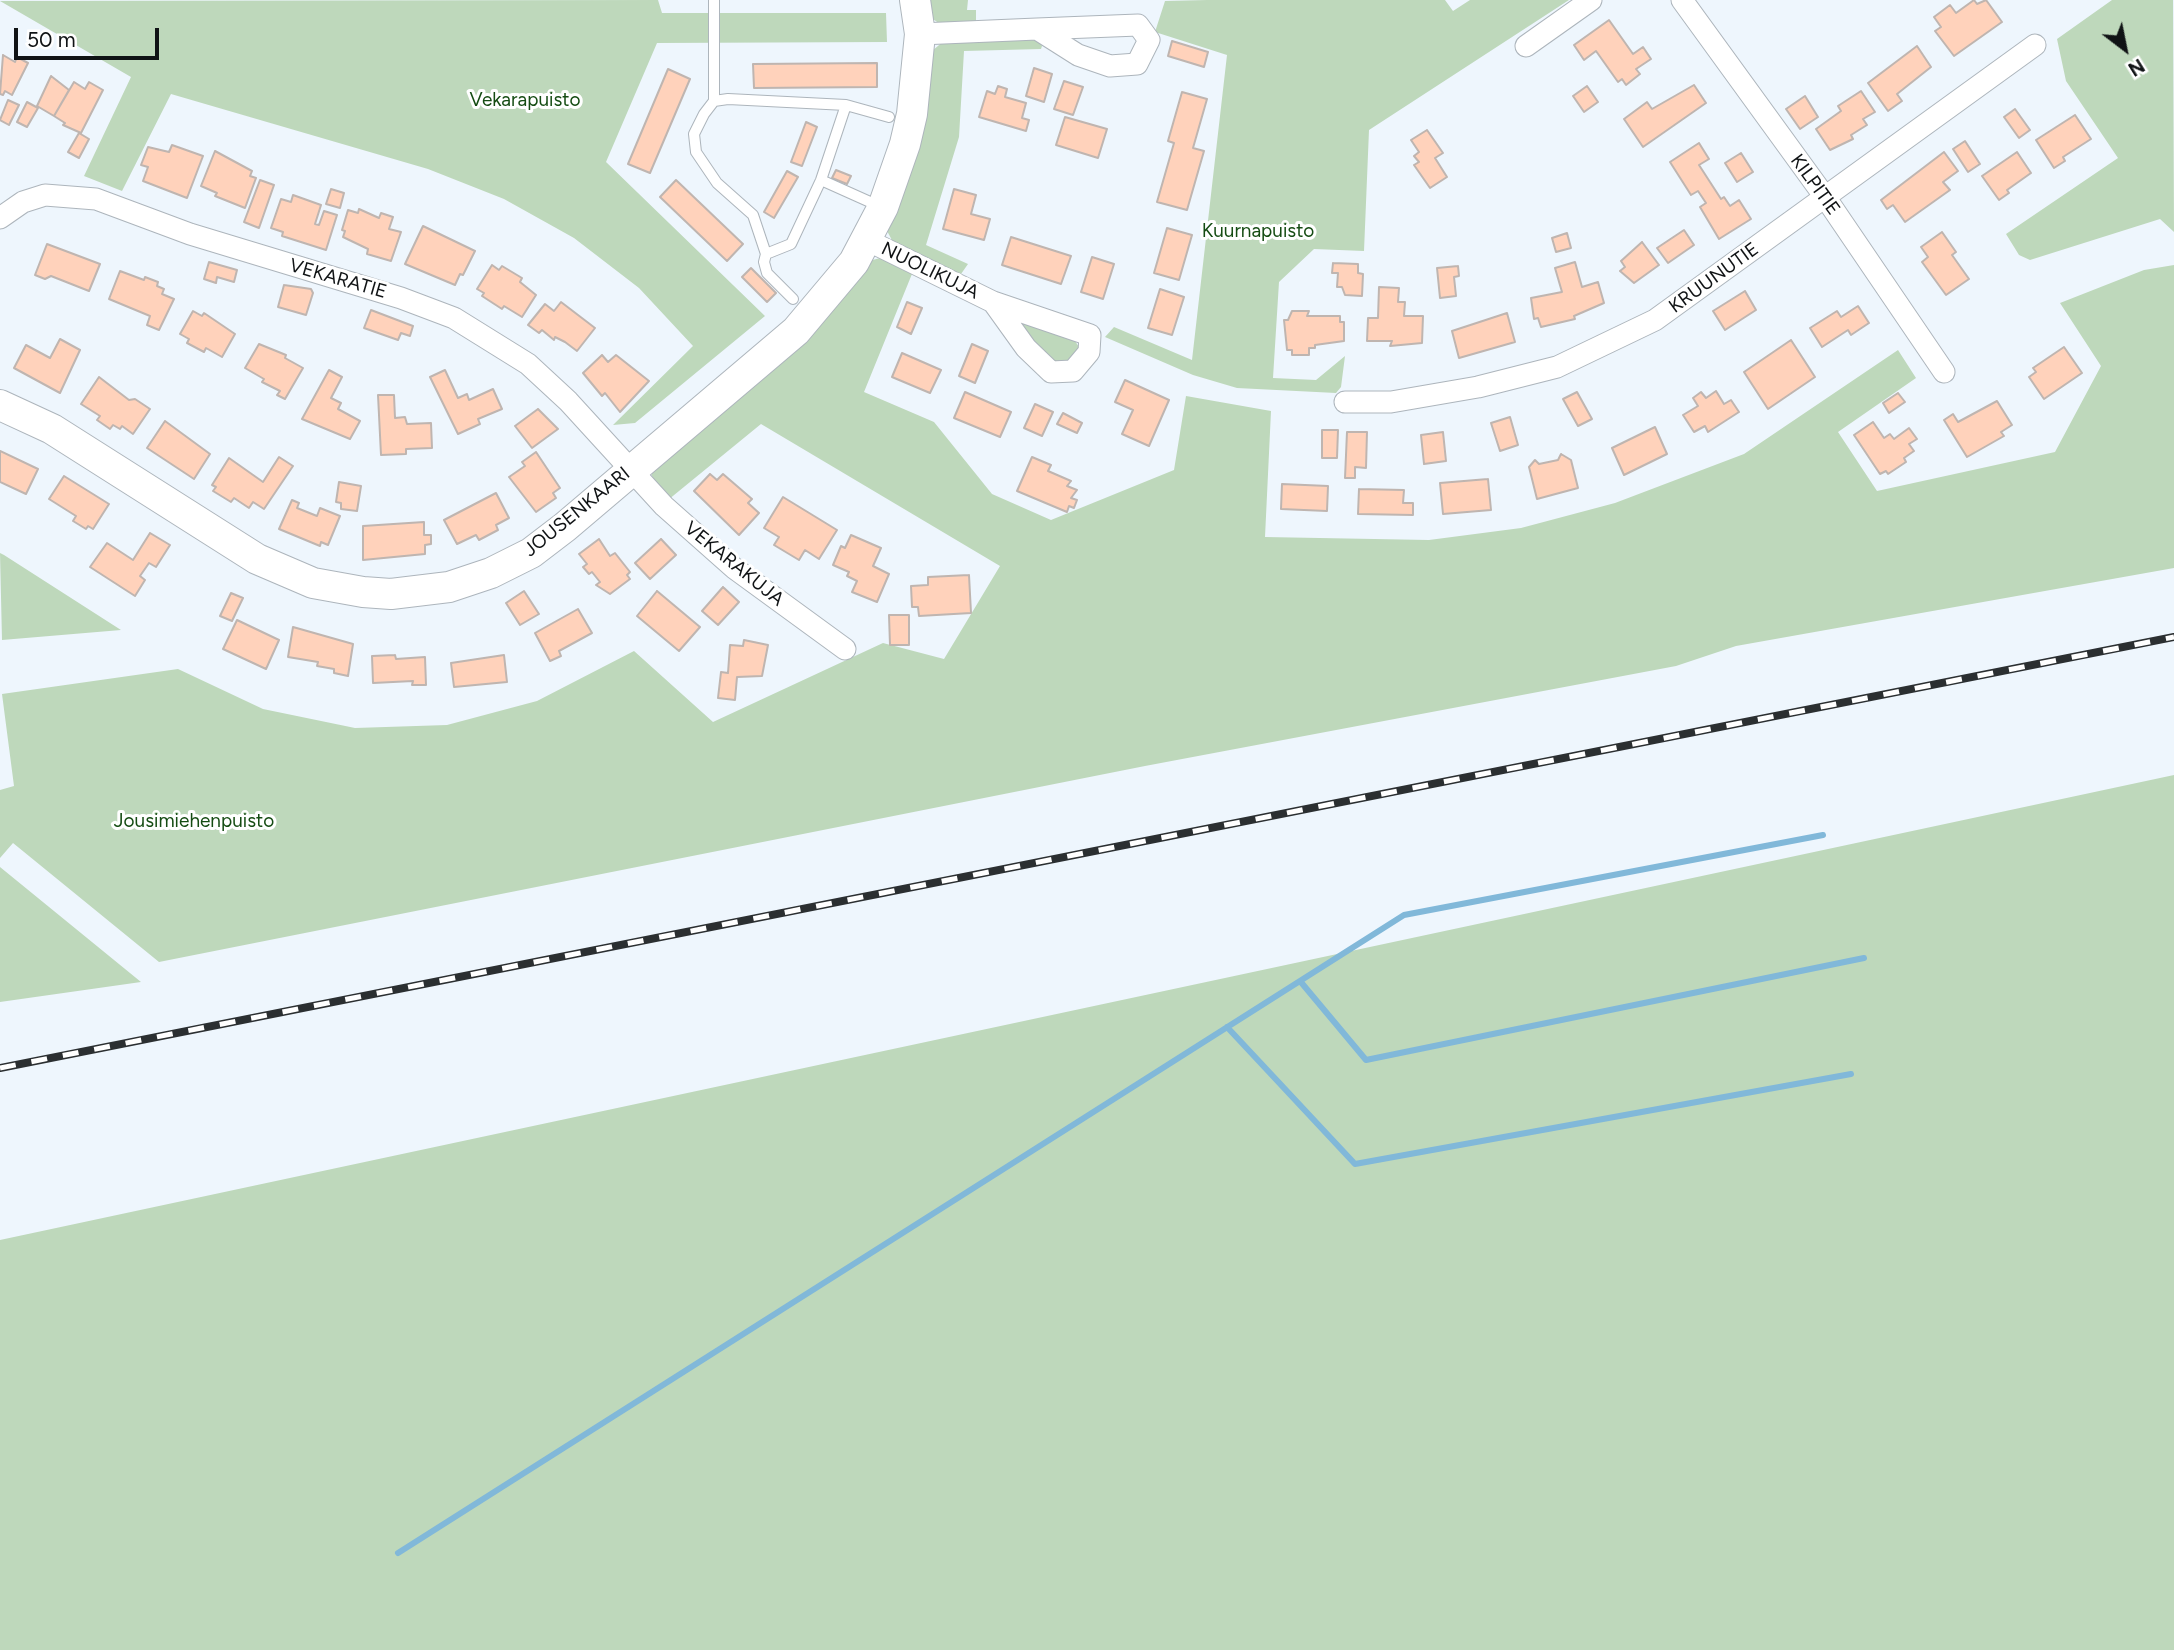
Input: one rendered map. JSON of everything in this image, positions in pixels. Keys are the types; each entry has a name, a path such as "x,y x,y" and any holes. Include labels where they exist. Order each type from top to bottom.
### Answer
{"street":[{"name":"JOUSENKAARI","path":"0,405 52,429 257,559 313,583 363,593 418,592 449,587 491,573 531,553 803,324 846,272 867,240 883,208 898,169 912,114 920,34 915,0"},
{"path":"1526,46 1591,0"},
{"name":"KILPITIE","path":"1682,0 1825,197 1944,372"},
{"path":"920,34 1037,29"},
{"name":"KRUUNUTIE","path":"1345,402 1391,402 1478,387 1557,367 1655,320 2035,45"},
{"name":"VEKARATIE","path":"0,218 23,202 45,195 96,199 190,234 428,307 478,331 528,364 568,401 630,470"},
{"name":"NUOLIKUJA","path":"867,240 993,302"},
{"name":"VEKARAKUJA","path":"630,470 664,506 734,569 845,649"}],"lane":[{"path":"714,0 714,101 694,134 696,152 717,183 753,215 766,254 766,273 793,299"},
{"path":"714,101 728,99 846,105 889,117"},
{"path":"766,254 791,244 821,180 846,105"},
{"path":"821,180 883,208"}],"green space":[{"name":"Vekarapuisto","path":"658,0 662,13 886,13 887,42 657,43 606,162 765,316 635,423 613,425 693,346 639,288 574,238 504,199 428,169 171,94 122,191 84,176 131,77 0,1"},
{"path":"925,0 968,0 967,10 976,10 976,23 940,24 930,17"},
{"name":"Kuurnapuisto","path":"1445,0 1453,11 1470,0 1569,0 1369,130 1364,251 1314,249 1279,282 1273,378 1316,380 1345,356 1341,387 1336,393 1237,388 1193,375 1105,337 1114,327 1192,360 1227,55 1155,32 1165,1"},
{"path":"2112,0 2173,0 2174,232 2160,219 2030,260 2019,255 2006,234 2118,158 2066,81 2057,39"},
{"path":"1020,35 1040,41 1041,49 964,51 959,137 926,245 968,264 961,274 894,244 886,229 932,51 945,40"},
{"name":"Jousimiehenpuisto","path":"880,258 914,269 864,392 934,422 992,494 1051,520 1174,470 1186,396 1271,411 1265,537 1429,540 1521,528 1615,503 1744,454 1898,350 1916,378 1838,432 1877,491 2055,452 2101,366 2060,303 2144,270 2174,265 2174,568 1736,646 1676,666 1145,766 159,962 13,843 0,858 0,790 14,786 2,694 178,669 263,709 355,728 447,725 537,701 634,651 713,722 883,643 944,659 1000,566 761,424 668,500 652,476 652,470 869,261"},
{"path":"1014,312 1073,338 1081,350 1072,366 1056,369 1043,357"},
{"path":"0,553 4,555 121,630 2,640"},
{"path":"2174,775 2174,1650 0,1650 0,1240"},
{"path":"0,867 141,982 0,1002"}],"building":[{"path":"1974,0 1977,4 1986,0 2002,22 1954,56 1935,31 1941,27 1934,17 1950,5 1956,13"},
{"path":"1609,20 1633,54 1643,47 1651,59 1636,69 1640,74 1626,85 1622,79 1618,82 1596,51 1584,60 1574,45"},
{"path":"1172,41 1208,52 1204,67 1168,56"},
{"path":"1917,46 1931,67 1897,94 1902,101 1888,111 1868,83"},
{"path":"3,55 15,62 17,57 28,63 12,95 5,91 3,95 0,94"},
{"path":"877,63 877,87 754,88 753,64"},
{"path":"1034,68 1052,74 1044,102 1026,96"},
{"path":"668,69 690,79 650,173 628,164"},
{"path":"51,76 69,90 54,116 37,106"},
{"path":"1064,81 1083,87 1073,115 1054,109"},
{"path":"74,82 85,89 89,82 103,90 81,133 63,125 65,123 54,116"},
{"path":"1694,85 1706,103 1643,147 1624,119 1647,102 1652,109"},
{"path":"998,86 1007,89 1005,97 1026,103 1022,118 1029,120 1026,131 979,117 987,91 995,94"},
{"path":"1587,86 1598,102 1584,112 1573,96"},
{"path":"1861,91 1875,112 1863,119 1867,125 1851,135 1853,139 1830,150 1816,129 1841,111 1838,106"},
{"path":"1182,92 1207,99 1193,148 1204,151 1187,210 1157,202 1174,143 1168,141"},
{"path":"1805,96 1818,117 1800,129 1786,109"},
{"path":"8,100 19,105 9,125 0,120"},
{"path":"27,102 38,108 27,127 17,122"},
{"path":"2015,109 2030,130 2019,138 2004,117"},
{"path":"2075,115 2091,139 2063,157 2065,161 2054,168 2036,140"},
{"path":"1065,117 1107,129 1098,158 1056,145"},
{"path":"806,122 817,127 802,166 791,162"},
{"path":"1427,130 1443,153 1435,158 1447,177 1430,188 1414,165 1419,162 1414,156 1419,152 1411,140"},
{"path":"79,133 89,139 79,158 68,152"},
{"path":"1965,141 1980,164 1968,172 1953,149"},
{"path":"1699,143 1709,159 1699,165 1721,199 1724,197 1730,206 1739,200 1751,219 1719,239 1700,207 1706,203 1698,191 1691,195 1670,162"},
{"path":"172,145 203,156 187,198 143,181 148,167 141,165 148,147 169,152"},
{"path":"215,151 252,171 250,176 256,178 245,208 215,196 217,193 201,186"},
{"path":"1944,152 1958,171 1943,182 1950,190 1905,222 1893,205 1887,209 1881,200"},
{"path":"2017,152 2031,173 2007,190 2009,193 1999,200 1982,176"},
{"path":"1741,153 1753,172 1737,182 1725,163"},
{"path":"836,170 851,176 847,184 832,178"},
{"path":"787,171 798,177 774,218 764,212"},
{"path":"260,180 274,185 259,228 244,222"},
{"path":"676,180 743,244 727,261 660,197"},
{"path":"331,189 344,193 340,208 326,204"},
{"path":"954,189 976,195 971,214 990,219 984,240 943,229"},
{"path":"293,195 321,205 315,224 319,225 324,211 337,215 326,250 282,236 283,232 271,228 281,199 291,202"},
{"path":"359,209 379,218 381,213 393,217 389,229 401,232 391,261 367,254 368,249 343,237 345,231 342,230 348,210 358,213"},
{"path":"423,226 475,251 455,285 405,264"},
{"path":"1167,228 1192,235 1179,280 1154,273"},
{"path":"1684,230 1694,245 1668,263 1657,248"},
{"path":"1942,232 1956,252 1952,255 1969,279 1946,295 1922,262 1928,257 1921,247"},
{"path":"1567,233 1571,248 1556,252 1552,238"},
{"path":"1011,237 1071,256 1061,284 1002,265"},
{"path":"1642,242 1659,265 1634,283 1620,271 1625,267 1621,261"},
{"path":"47,244 100,264 89,291 51,276 45,279 35,275"},
{"path":"1092,257 1114,264 1103,299 1081,292"},
{"path":"209,262 237,270 234,282 217,277 216,283 204,279"},
{"path":"1575,262 1582,287 1598,282 1604,303 1574,316 1575,319 1541,327 1538,318 1534,319 1531,298 1562,292 1555,268"},
{"path":"1333,263 1358,264 1358,273 1363,274 1362,296 1345,295 1342,287 1337,287 1338,273 1332,273"},
{"path":"492,265 499,270 502,266 522,278 520,282 536,295 522,317 504,306 502,309 482,296 484,293 477,289"},
{"path":"1458,266 1459,276 1454,277 1456,296 1440,298 1437,268"},
{"path":"751,268 776,293 767,302 742,277"},
{"path":"120,271 158,282 157,286 164,289 162,294 174,299 159,330 147,325 150,316 109,299"},
{"path":"284,285 311,289 313,293 306,315 278,307"},
{"path":"1379,287 1399,288 1398,302 1405,302 1404,316 1423,316 1422,343 1390,346 1392,341 1367,341 1368,318 1378,318"},
{"path":"1160,289 1184,297 1172,335 1148,328"},
{"path":"1745,291 1756,310 1725,330 1713,311"},
{"path":"561,302 595,328 577,351 565,342 555,337 554,340 542,330 539,333 528,325 545,304 554,311"},
{"path":"907,302 922,308 911,334 897,327"},
{"path":"1858,306 1869,323 1851,335 1848,330 1822,347 1810,328 1837,311 1841,317"},
{"path":"371,310 413,326 410,336 401,333 398,340 364,328"},
{"path":"193,311 202,316 204,313 235,334 222,357 206,348 204,352 187,343 189,339 180,334"},
{"path":"1292,311 1309,311 1307,316 1340,316 1340,322 1344,322 1344,341 1315,345 1315,348 1309,348 1309,355 1292,355 1292,350 1287,350 1284,320 1288,320"},
{"path":"1507,313 1515,342 1459,358 1452,331"},
{"path":"60,339 80,350 60,393 14,368 26,345 50,358"},
{"path":"1791,340 1815,377 1768,409 1744,372"},
{"path":"259,344 286,355 285,358 303,368 285,399 277,395 280,391 262,382 264,379 245,368"},
{"path":"972,344 988,351 975,383 959,376"},
{"path":"2064,347 2082,373 2044,399 2029,377 2036,372 2033,368"},
{"path":"902,353 941,370 930,393 892,377"},
{"path":"602,355 608,362 616,355 649,381 620,412 605,393 602,396 583,373"},
{"path":"329,370 342,377 331,398 341,403 338,409 360,421 350,439 302,419"},
{"path":"445,370 458,398 467,394 469,400 493,389 502,409 478,419 480,424 458,434 430,377"},
{"path":"99,377 129,400 135,399 150,409 133,434 122,426 120,429 113,425 110,429 97,420 100,416 81,404"},
{"path":"1125,380 1169,400 1149,446 1122,434 1133,410 1115,402"},
{"path":"1716,391 1724,404 1731,400 1739,412 1708,432 1705,426 1694,432 1683,415 1698,406 1693,398 1701,392 1706,398"},
{"path":"965,392 1011,412 1000,437 954,418"},
{"path":"1577,392 1592,419 1578,426 1563,399"},
{"path":"1898,393 1905,402 1889,413 1883,403"},
{"path":"378,395 394,395 395,418 405,417 407,424 431,423 432,448 406,449 406,454 381,455"},
{"path":"1997,401 2012,425 2001,432 2004,436 1967,457 1944,420 1953,414 1958,422"},
{"path":"1035,404 1053,412 1042,436 1024,428"},
{"path":"538,409 558,429 532,448 515,426"},
{"path":"1063,413 1082,423 1077,433 1057,424"},
{"path":"1510,417 1518,445 1500,451 1491,423"},
{"path":"165,421 210,454 194,479 147,448"},
{"path":"1873,422 1884,438 1890,434 1894,439 1909,428 1917,439 1909,444 1914,451 1904,458 1906,462 1888,474 1886,471 1880,474 1854,435"},
{"path":"1655,427 1667,454 1624,475 1612,448"},
{"path":"1322,430 1338,430 1337,458 1322,458"},
{"path":"1347,432 1367,432 1366,468 1355,467 1355,478 1345,478"},
{"path":"1443,432 1446,461 1424,464 1421,435"},
{"path":"0,451 38,469 26,494 0,482"},
{"path":"536,452 560,488 553,493 556,498 536,512 509,477 525,466 522,462"},
{"path":"1561,454 1571,460 1578,488 1537,499 1529,467 1535,460 1539,464 1558,460"},
{"path":"279,457 293,466 264,509 253,502 249,508 234,498 231,502 213,491 216,487 212,485 229,458 263,482"},
{"path":"1032,457 1051,465 1048,471 1071,481 1067,486 1077,490 1071,498 1077,500 1074,508 1069,506 1067,512 1017,491"},
{"path":"710,474 717,480 723,474 752,499 748,503 759,513 739,535 694,491"},
{"path":"64,476 109,504 93,529 88,526 86,529 73,521 76,516 49,499"},
{"path":"1488,479 1491,510 1443,514 1440,483"},
{"path":"339,482 361,486 357,511 341,509 341,503 336,502"},
{"path":"1282,484 1328,486 1327,511 1281,509"},
{"path":"1359,489 1404,490 1403,503 1413,503 1413,515 1358,514"},
{"path":"496,493 509,518 496,525 498,530 479,540 476,535 457,544 444,520"},
{"path":"783,497 837,530 819,559 805,550 799,560 774,545 779,537 764,528"},
{"path":"292,500 299,503 297,508 317,516 320,508 340,516 328,545 321,542 320,546 279,529"},
{"path":"424,522 424,535 431,535 431,544 425,545 425,554 363,560 363,526"},
{"path":"150,533 170,545 156,567 149,563 140,576 145,580 135,596 90,567 107,543 133,560"},
{"path":"851,535 881,548 873,566 889,574 877,602 852,592 857,581 847,576 849,572 833,565 841,546 845,548"},
{"path":"599,539 610,556 615,553 630,572 627,575 630,579 610,594 596,585 600,582 592,572 589,574 583,567 587,564 579,554"},
{"path":"661,539 676,555 650,579 635,563"},
{"path":"969,575 971,613 919,616 918,607 912,607 911,586 928,585 928,577"},
{"path":"723,587 739,602 718,625 702,611"},
{"path":"524,591 539,614 520,625 506,603"},
{"path":"657,591 700,627 679,651 637,616"},
{"path":"231,593 243,598 232,621 220,616"},
{"path":"578,609 592,633 559,651 561,656 550,661 535,633"},
{"path":"889,615 909,615 909,645 890,645"},
{"path":"237,620 279,640 266,669 223,649"},
{"path":"293,627 353,644 348,676 334,673 334,669 317,666 318,662 288,657"},
{"path":"744,640 768,645 762,676 737,677 735,700 718,698 721,672 728,673 730,645 743,646"},
{"path":"395,655 396,659 425,657 426,685 412,685 413,681 373,683 372,656"},
{"path":"504,655 507,682 454,687 451,663"}],"waterway":[{"path":"398,1553 1404,915 1823,835"},
{"path":"1300,981 1366,1060 1864,958"},
{"path":"1227,1027 1355,1164 1851,1074"}],"railway":[{"path":"0,1068 2174,637"}]}
